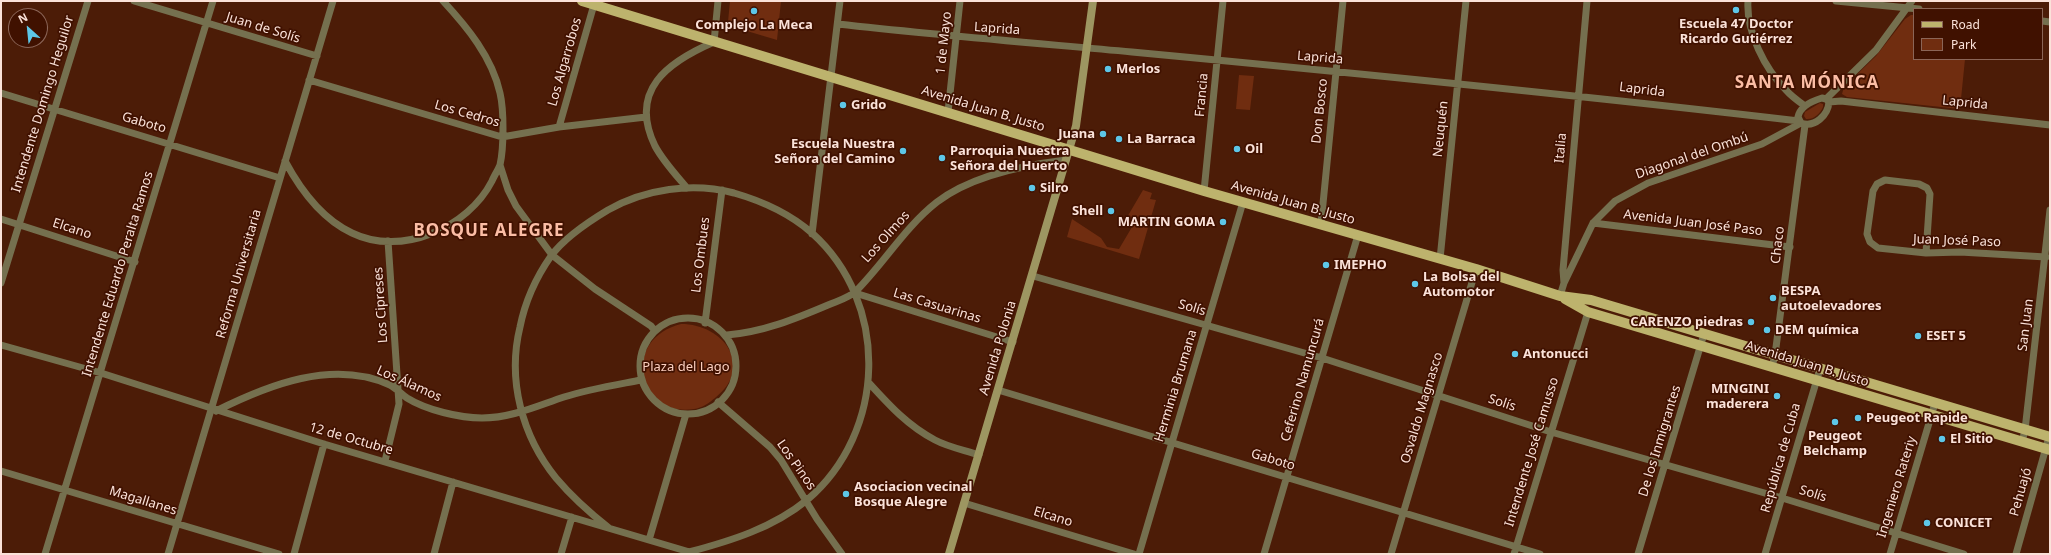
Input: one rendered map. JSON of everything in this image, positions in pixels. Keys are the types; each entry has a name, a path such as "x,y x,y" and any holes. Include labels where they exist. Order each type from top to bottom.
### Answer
{"main road":[{"name":"Avenida Juan B. Justo","path":"582,1 595,3 714,42 1204,191 1476,269 1560,296 1591,300 2050,437"},
{"name":"Avenida Polonia","path":"949,554 1033,276 1076,126 1088,48 1093,1"},
{"name":"Avenida Juan B. Justo","path":"1560,296 1588,312 2048,449"}],"street":[{"name":"Intendente Domingo Heguilor","path":"1,283 53,109 88,1"},
{"name":"Juan de Solís","path":"134,1 316,56"},
{"name":"Intendente Eduardo Peralta Ramos","path":"45,554 66,490 213,1"},
{"name":"Reforma Universitaria","path":"168,554 214,410 280,178 333,1"},
{"path":"443,1 477,43 500,91 503,108 500,165 508,190 516,206 552,255 594,289 651,326 655,331"},
{"path":"687,188 656,147 646,117 650,96 659,77 677,61 714,42 718,1"},
{"path":"812,234 840,1"},
{"name":"1 de Mayo","path":"948,112 960,1"},
{"name":"Francia","path":"1204,191 1223,1"},
{"name":"Don Bosco","path":"1321,224 1343,1"},
{"name":"Neuquén","path":"1440,259 1466,1"},
{"name":"Italia","path":"1560,296 1564,283 1563,270 1587,1"},
{"path":"1748,1 1752,32 1761,52 1777,80 1786,91 1805,106 1798,114 1802,123"},
{"path":"1836,1 1879,3 1913,8"},
{"name":"Diagonal del Ombú","path":"1564,283 1593,223 1603,211 1629,192 1675,173 1762,144 1802,123 1814,123 1822,118 1826,111 1828,100 1876,50 1912,1"},
{"name":"Los Algarrobos","path":"559,127 595,3"},
{"name":"Laprida","path":"838,24 956,38 1088,48 1578,95 1802,123"},
{"name":"Los Cedros","path":"309,80 502,137 559,127 646,117"},
{"name":"Gaboto","path":"1,93 280,178"},
{"name":"Laprida","path":"1828,100 2050,124"},
{"name":"Diagonal del Ombú","path":"1805,106 1815,101 1828,100"},
{"name":"Chaco","path":"1772,367 1790,247 1802,123"},
{"name":"Los Olmos","path":"727,335 755,331 790,321 855,293 909,228 938,201 979,179 1046,162 1066,160"},
{"path":"285,161 307,195 335,223 352,233 370,239 388,242 422,236 444,228 464,216 481,198 500,165"},
{"name":"Juan José Paso","path":"1926,253 1930,194 1927,188 1920,184 1885,180 1877,184 1873,191 1867,234 1870,242 1878,248 1926,253 1960,252 2046,257"},
{"path":"609,528 580,503 556,478 535,446 522,412 518,394 515,360 519,327 530,295 552,255 594,219 615,206 656,192 687,188 722,190 755,199 786,214 812,234 837,261 855,293 865,321 870,352 869,384 858,427 849,447 837,467 806,500 784,516 760,528 692,553"},
{"name":"Los Ombues","path":"705,323 722,190"},
{"name":"Herminia Brumana","path":"1139,554 1243,202"},
{"name":"San Juan","path":"2022,442 2025,430 2046,257 2050,210"},
{"name":"Elcano","path":"1,219 135,262"},
{"name":"Avenida Juan José Paso","path":"1593,223 1790,247"},
{"name":"Ceferino Namuncurá","path":"1264,554 1358,235"},
{"name":"Los Cipreses","path":"385,461 397,416 399,392 388,242"},
{"name":"Osvaldo Magnasco","path":"1391,554 1476,269"},
{"name":"Solís","path":"1033,276 1322,358 1551,432 1665,463 1896,532 1964,554"},
{"name":"Las Casuarinas","path":"855,293 1013,342"},
{"name":"Intendente José Camusso","path":"1515,550 1588,312"},
{"path":"692,319 705,323 716,327 727,335 736,358 737,374 734,383 718,402 700,411 686,414 669,409 659,404 644,388 641,380 639,363 640,354 646,342 655,331 666,324 678,320 692,319"},
{"name":"De los Inmigrantes","path":"1638,554 1704,334"},
{"name":"12 de Octubre","path":"1,345 101,373 324,444 692,553"},
{"name":"República de Cuba","path":"1765,554 1820,369"},
{"name":"Los Álamos","path":"214,410 278,384 317,376 351,376 369,379 392,386 399,392 420,404 464,417 483,418 522,412 581,392 641,380"},
{"path":"869,384 898,414 914,427 945,445 979,454"},
{"name":"Gaboto","path":"998,390 1403,512 1515,550 1540,554"},
{"name":"Los Pinos","path":"718,402 770,447 781,460 825,531 842,554"},
{"name":"Ingeniero Rateriy","path":"1890,554 1935,403"},
{"path":"649,540 686,414"},
{"name":"Pehuajó","path":"2016,554 2048,449 2050,437"},
{"path":"294,554 324,444"},
{"name":"Magallanes","path":"1,471 279,554"},
{"path":"434,554 453,482"},
{"name":"Elcano","path":"964,503 1134,554"},
{"path":"561,554 572,517"}],"green space":[{"name":"Complejo La Meca","path":"730,1 781,1 777,40 730,26 728,22"},
{"path":"1913,15 1913,60 1965,60 1960,109 1847,97 1842,94 1844,87 1876,56 1905,19"},
{"path":"1239,75 1254,76 1250,110 1236,109"},
{"path":"1820,103 1823,104 1823,107 1820,112 1814,117 1806,119 1804,116 1805,112"},
{"path":"1143,190 1152,193 1150,199 1156,200 1139,259 1067,237 1072,219 1101,238 1107,247 1119,249 1132,227 1130,221 1126,219"},
{"name":"Plaza del Lago","path":"681,324 696,326 710,331 721,339 729,349 733,361 733,373 727,386 710,402 694,409 675,409 660,402 649,390 644,376 643,360 649,345 662,333"}],"place":[{"name":"Escuela 47 Doctor Ricardo Gutiérrez","path":"1736,10"},
{"name":"Complejo La Meca","path":"754,11"},
{"name":"Merlos","path":"1108,69"},
{"name":"Grido","path":"843,105"},
{"name":"Juana","path":"1103,134"},
{"name":"La Barraca","path":"1119,139"},
{"name":"Oil","path":"1237,149"},
{"name":"Escuela Nuestra Señora del Camino","path":"903,151"},
{"name":"Parroquia Nuestra Señora del Huerto","path":"942,158"},
{"name":"Silro","path":"1032,188"},
{"name":"Shell","path":"1111,211"},
{"name":"MARTIN GOMA","path":"1223,222"},
{"name":"IMEPHO","path":"1326,265"},
{"name":"La Bolsa del Automotor","path":"1415,284"},
{"name":"BESPA autoelevadores","path":"1773,298"},
{"name":"CARENZO piedras","path":"1751,322"},
{"name":"DEM química","path":"1767,330"},
{"name":"ESET 5","path":"1918,336"},
{"name":"Antonucci","path":"1515,354"},
{"name":"MINGINI maderera","path":"1777,396"},
{"name":"Peugeot Rapide","path":"1858,418"},
{"name":"Peugeot Belchamp","path":"1835,422"},
{"name":"El Sitio","path":"1942,439"},
{"name":"Asociacion vecinal Bosque Alegre","path":"846,494"},
{"name":"CONICET","path":"1927,523"}],"district":[{"name":"SANTA MÓNICA","path":"1807,83"},
{"name":"BOSQUE ALEGRE","path":"489,231"}]}
